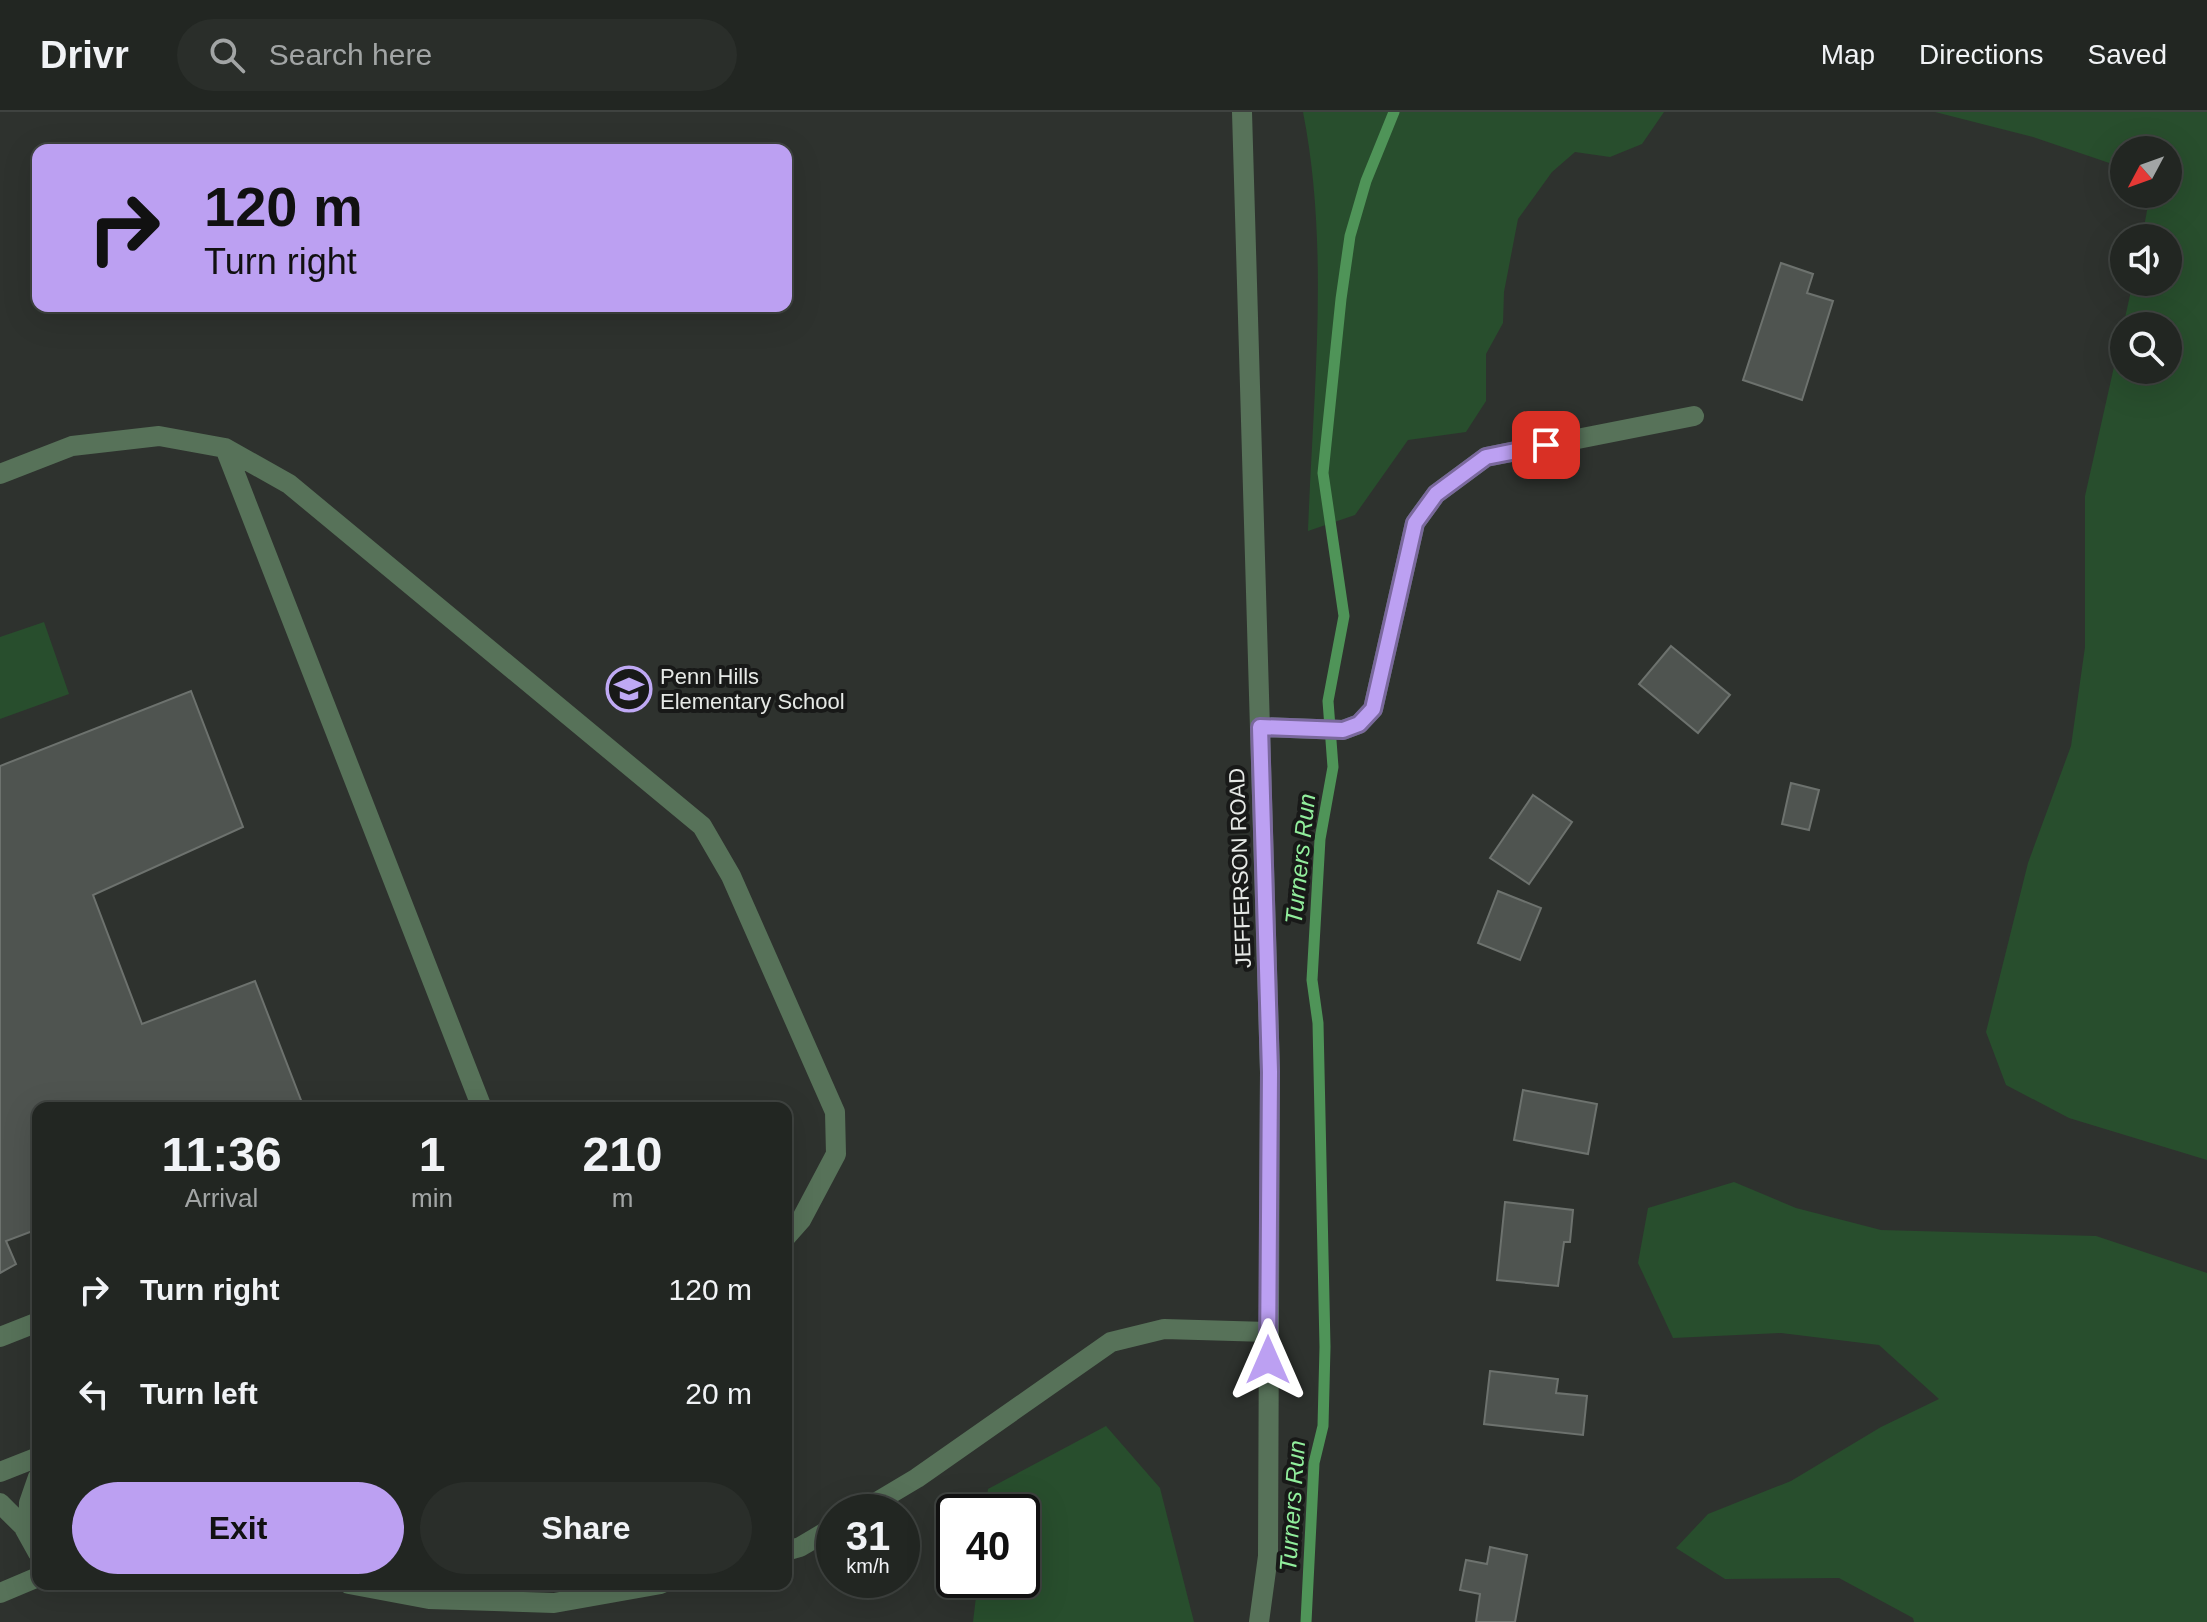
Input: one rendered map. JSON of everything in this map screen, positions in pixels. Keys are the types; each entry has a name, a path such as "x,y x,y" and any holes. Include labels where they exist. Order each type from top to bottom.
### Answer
{"street":[{"name":"JEFFERSON ROAD","path":"1242,112 1270,1072 1268,1556 1259,1622"},
{"path":"1260,727 1343,730 1359,724 1373,709 1415,523 1436,494 1486,457 1694,416"},
{"path":"0,474 72,446 159,436 225,448 289,484 702,826 731,876 835,1112 836,1154 801,1220 792,1230"},
{"path":"225,448 480,1102"},
{"path":"0,1337 32,1324"},
{"path":"890,1494 1111,1342 1164,1329 1268,1332"},
{"path":"0,1472 32,1459"},
{"path":"32,1494 29,1503 32,1534"},
{"path":"0,1503 32,1543"},
{"path":"792,1549 816,1538"},
{"path":"0,1593 32,1580"},
{"path":"381,1590 429,1599 554,1603 627,1590"}],"green space":[{"path":"1303,112 1664,112 1642,144 1610,157 1575,152 1552,172 1518,219 1504,292 1503,323 1486,354 1486,401 1466,432 1408,440 1355,515 1308,531 1318,268 1311,164"},
{"path":"1935,112 2207,112 2207,1160 2069,1118 2006,1085 1986,1032 2028,863 2071,746 2085,647 2085,496 2110,384 2182,384 2182,312 2126,312 2130,296 2182,296 2182,224 2145,224 2147,208 2182,208 2182,136 2110,136 2110,163 2033,137"},
{"path":"44,622 69,694 0,719 0,637"},
{"path":"1734,1182 1796,1208 1881,1230 2096,1236 2207,1273 2207,1622 1914,1622 1913,1618 1839,1578 1725,1579 1676,1548 1708,1514 1791,1481 1881,1427 1939,1399 1879,1345 1781,1333 1673,1338 1638,1263 1648,1208"},
{"path":"1106,1426 1160,1488 1194,1622 973,1622 976,1598 1040,1598 1040,1494 987,1494 988,1489"}],"building":[{"path":"1781,263 1813,274 1807,293 1833,301 1802,400 1743,380"},
{"path":"1671,646 1730,695 1698,733 1639,684"},
{"path":"191,691 243,827 93,895 142,1024 255,981 302,1102 32,1102 32,1231 6,1241 16,1264 0,1273 0,766"},
{"path":"1791,783 1819,790 1809,830 1782,824"},
{"path":"1533,795 1572,822 1529,884 1490,858"},
{"path":"1498,891 1541,908 1520,960 1478,943"},
{"path":"1523,1090 1597,1104 1588,1154 1514,1140"},
{"path":"1505,1202 1573,1210 1570,1242 1564,1242 1558,1286 1497,1280"},
{"path":"1490,1371 1558,1379 1556,1393 1587,1396 1583,1435 1484,1424"},
{"path":"1490,1547 1527,1555 1515,1622 1476,1622 1480,1594 1460,1590 1466,1560 1487,1564"}],"waterway":[{"name":"Turners Run","path":"1306,1622 1314,1463 1323,1426 1325,1347 1318,1023 1312,980 1320,839 1333,767 1328,701 1344,616 1323,473 1350,236 1366,181 1394,112"}],"place":[{"name":"Penn Hills Elementary School","path":"629,689"}],"route":[{"path":"1268,1360 1270,1072 1260,727 1343,730 1359,724 1373,709 1415,523 1436,494 1486,457 1546,445"}]}
